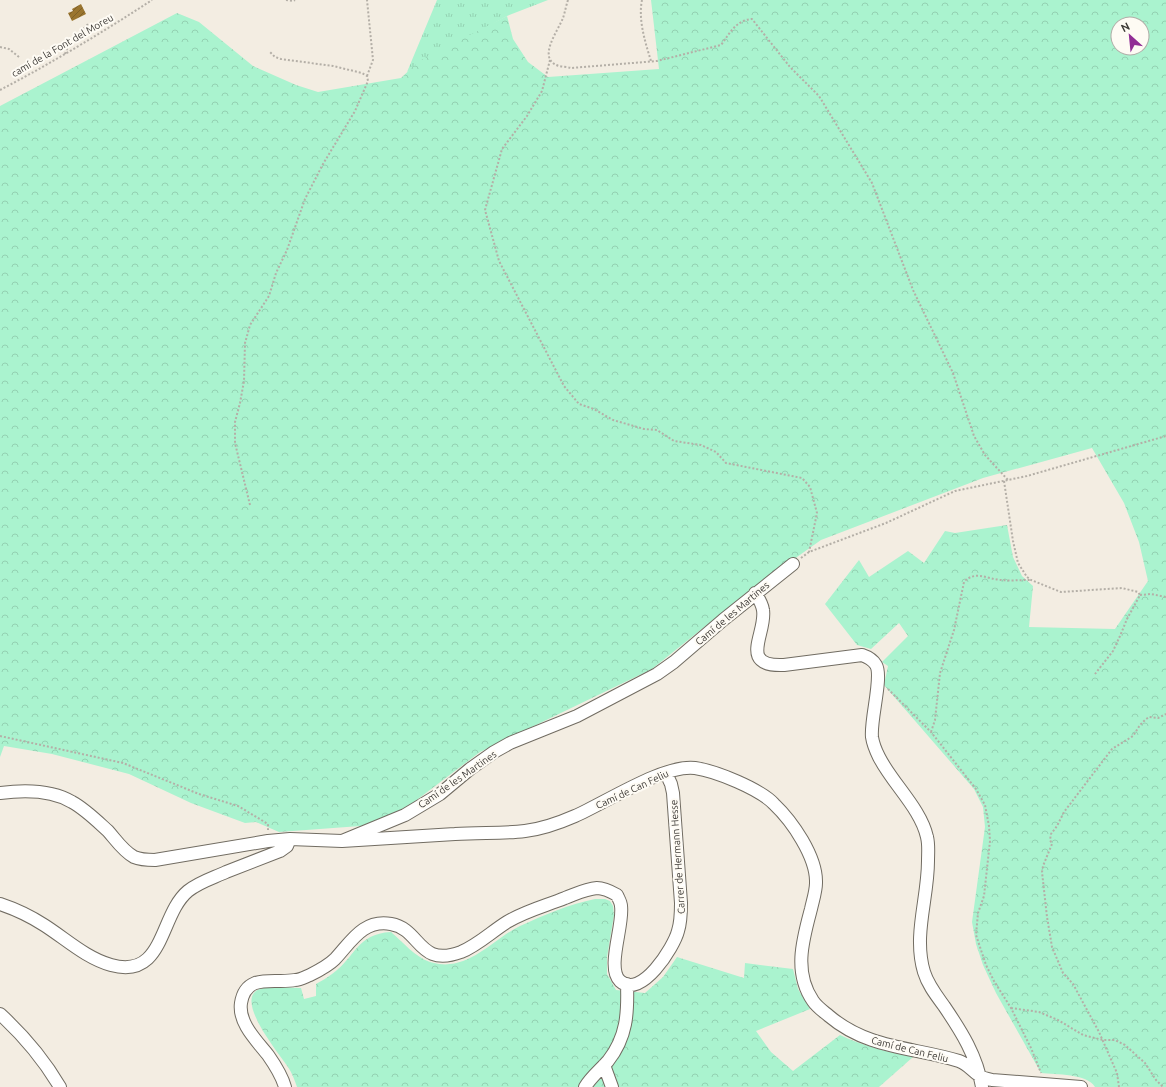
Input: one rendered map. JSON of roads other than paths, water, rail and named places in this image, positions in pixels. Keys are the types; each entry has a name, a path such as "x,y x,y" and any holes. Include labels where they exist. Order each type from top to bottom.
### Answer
{"street":[{"name":"Camí de les Martines","path":"0,793 45,793 60,796 72,801 92,817 125,851 134,857 144,860 155,860 268,841 290,839 342,841 405,815 440,794 470,769 510,743 577,716 657,674 674,662 755,593 794,564"},
{"path":"755,593 762,602 764,610 764,618 757,651 759,657 769,664 784,665 862,655 868,657 876,665 878,670 878,679 872,726 874,747 880,759 915,811 927,836 928,871 919,936 920,954 924,972 928,983 962,1034 972,1052 981,1082 992,1080 1081,1087"},
{"name":"Camí de Can Feliu","path":"342,841 512,832 540,828 576,816 646,781 683,768 695,768 732,780 774,803 803,841 812,863 816,881 802,942 801,964 802,978 808,994 814,1003 838,1024 853,1033 884,1044 962,1062 973,1069 981,1082"},
{"name":"Carrer de Hermann Hesse","path":"627,984 641,982 649,976 667,955 678,931 681,918 674,808 671,784 666,773"},
{"path":"0,904 32,918 82,952 102,962 121,967 139,965 152,955 178,903 189,890 206,881 280,851 287,846 290,839"},
{"path":"285,1087 279,1072 269,1056 252,1035 240,1009 243,994 249,987 257,982 265,980 296,980 308,976 322,969 334,960 355,935 372,926 382,924 391,924 401,928 428,952 436,955 452,955 473,946 506,923 534,909 587,890 604,889 617,895 621,906 621,920 615,971 621,982 627,984 625,1028 617,1047 585,1087"},
{"path":"0,1014 15,1028 34,1051 60,1087"},
{"path":"604,1065 612,1087"}]}
